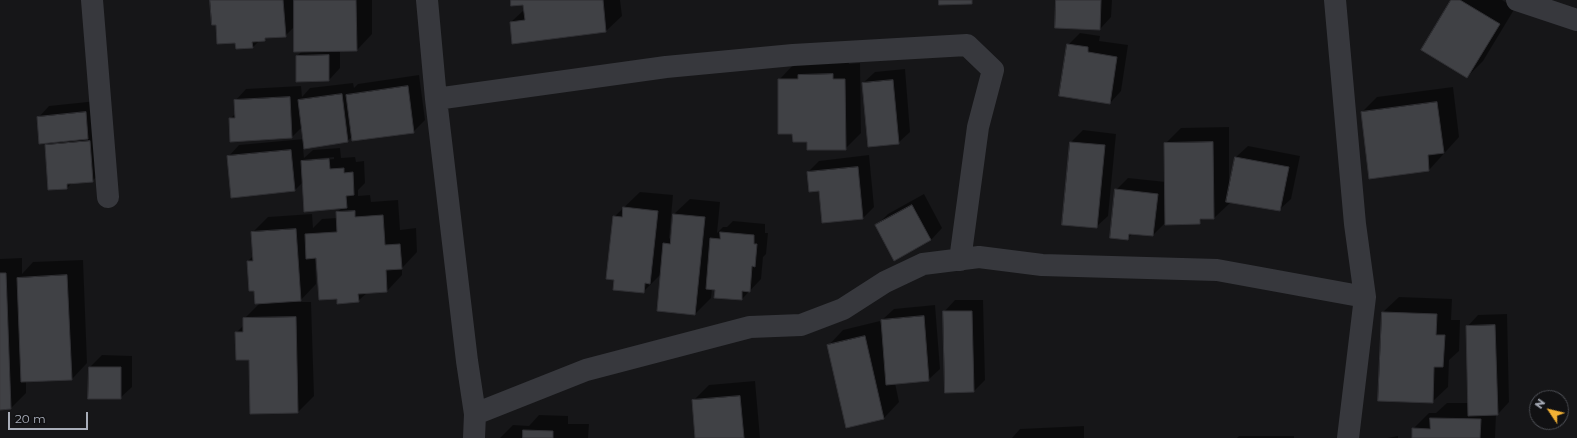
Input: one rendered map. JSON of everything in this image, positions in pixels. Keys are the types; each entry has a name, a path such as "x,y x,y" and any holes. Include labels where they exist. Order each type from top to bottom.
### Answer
{"street":[{"path":"92,0 108,197"},
{"path":"427,0 436,99 467,361 475,414 474,438"},
{"path":"1335,0 1355,224 1365,297 1348,438"},
{"path":"1517,0 1577,20"},
{"path":"436,99 666,67 793,55 967,45 992,70 978,127 960,260"},
{"path":"475,414 586,370 750,327 801,324 843,309 885,282 923,264 979,257 1042,265 1217,270 1365,297"}],"building":[{"path":"210,0 283,0 286,37 265,38 265,41 252,42 253,48 236,49 235,43 217,44 216,25 212,25"},
{"path":"294,0 356,0 357,51 294,52"},
{"path":"511,0 603,0 606,32 512,44 510,22 525,20 523,5 511,6"},
{"path":"939,0 972,0 972,4 939,5"},
{"path":"1056,0 1101,0 1100,30 1055,28"},
{"path":"1451,0 1460,0 1500,24 1467,78 1421,50"},
{"path":"1067,44 1088,47 1088,52 1117,57 1110,104 1059,96"},
{"path":"329,55 329,81 296,82 296,56"},
{"path":"833,74 833,79 845,79 846,150 807,150 807,142 793,142 792,134 778,134 778,79 798,79 798,75"},
{"path":"893,80 899,144 868,147 862,83"},
{"path":"408,86 414,133 352,141 346,95"},
{"path":"342,94 348,142 304,149 298,100"},
{"path":"290,97 292,138 230,142 229,118 235,118 234,100"},
{"path":"1437,102 1444,153 1428,155 1429,171 1369,179 1361,112"},
{"path":"86,112 88,139 39,144 37,117"},
{"path":"90,141 93,182 67,184 67,189 48,190 45,145"},
{"path":"1070,142 1105,145 1097,228 1062,225"},
{"path":"1213,142 1214,219 1200,219 1200,224 1165,225 1164,143"},
{"path":"291,150 295,191 231,198 227,156"},
{"path":"1235,157 1289,167 1280,211 1226,202"},
{"path":"329,159 330,169 344,168 344,173 353,172 354,195 346,196 347,208 304,212 301,161"},
{"path":"858,167 863,219 822,223 819,191 809,192 807,172"},
{"path":"1115,189 1158,194 1153,236 1129,234 1128,240 1110,238"},
{"path":"912,205 931,240 894,261 875,225"},
{"path":"623,207 658,211 650,284 645,283 644,293 613,290 614,280 606,279 613,216 622,217"},
{"path":"355,211 355,217 383,215 385,245 400,244 402,269 386,270 387,292 358,294 359,302 337,304 337,299 319,300 316,258 306,259 305,234 337,232 336,212"},
{"path":"673,214 705,217 695,315 657,311 663,243 670,244"},
{"path":"296,229 301,301 255,304 254,291 249,291 247,261 253,261 251,232"},
{"path":"720,232 754,235 754,244 757,244 755,267 752,266 750,292 742,291 742,300 714,298 715,290 706,289 710,238 720,239"},
{"path":"0,273 6,273 11,409 0,410"},
{"path":"67,275 72,380 21,382 17,278"},
{"path":"943,311 972,311 974,392 945,393"},
{"path":"1382,312 1437,314 1436,335 1445,335 1443,367 1434,367 1433,403 1378,401"},
{"path":"924,316 929,381 886,385 881,320"},
{"path":"296,317 298,413 250,414 249,360 236,360 235,332 243,332 243,318"},
{"path":"1495,325 1498,415 1468,416 1466,326"},
{"path":"865,336 884,419 846,428 827,345"},
{"path":"89,367 121,367 121,399 88,399"},
{"path":"740,396 744,438 695,438 692,400"},
{"path":"1430,418 1481,419 1480,438 1412,438 1412,428 1430,429"},
{"path":"523,430 553,431 553,438 523,438"}]}
